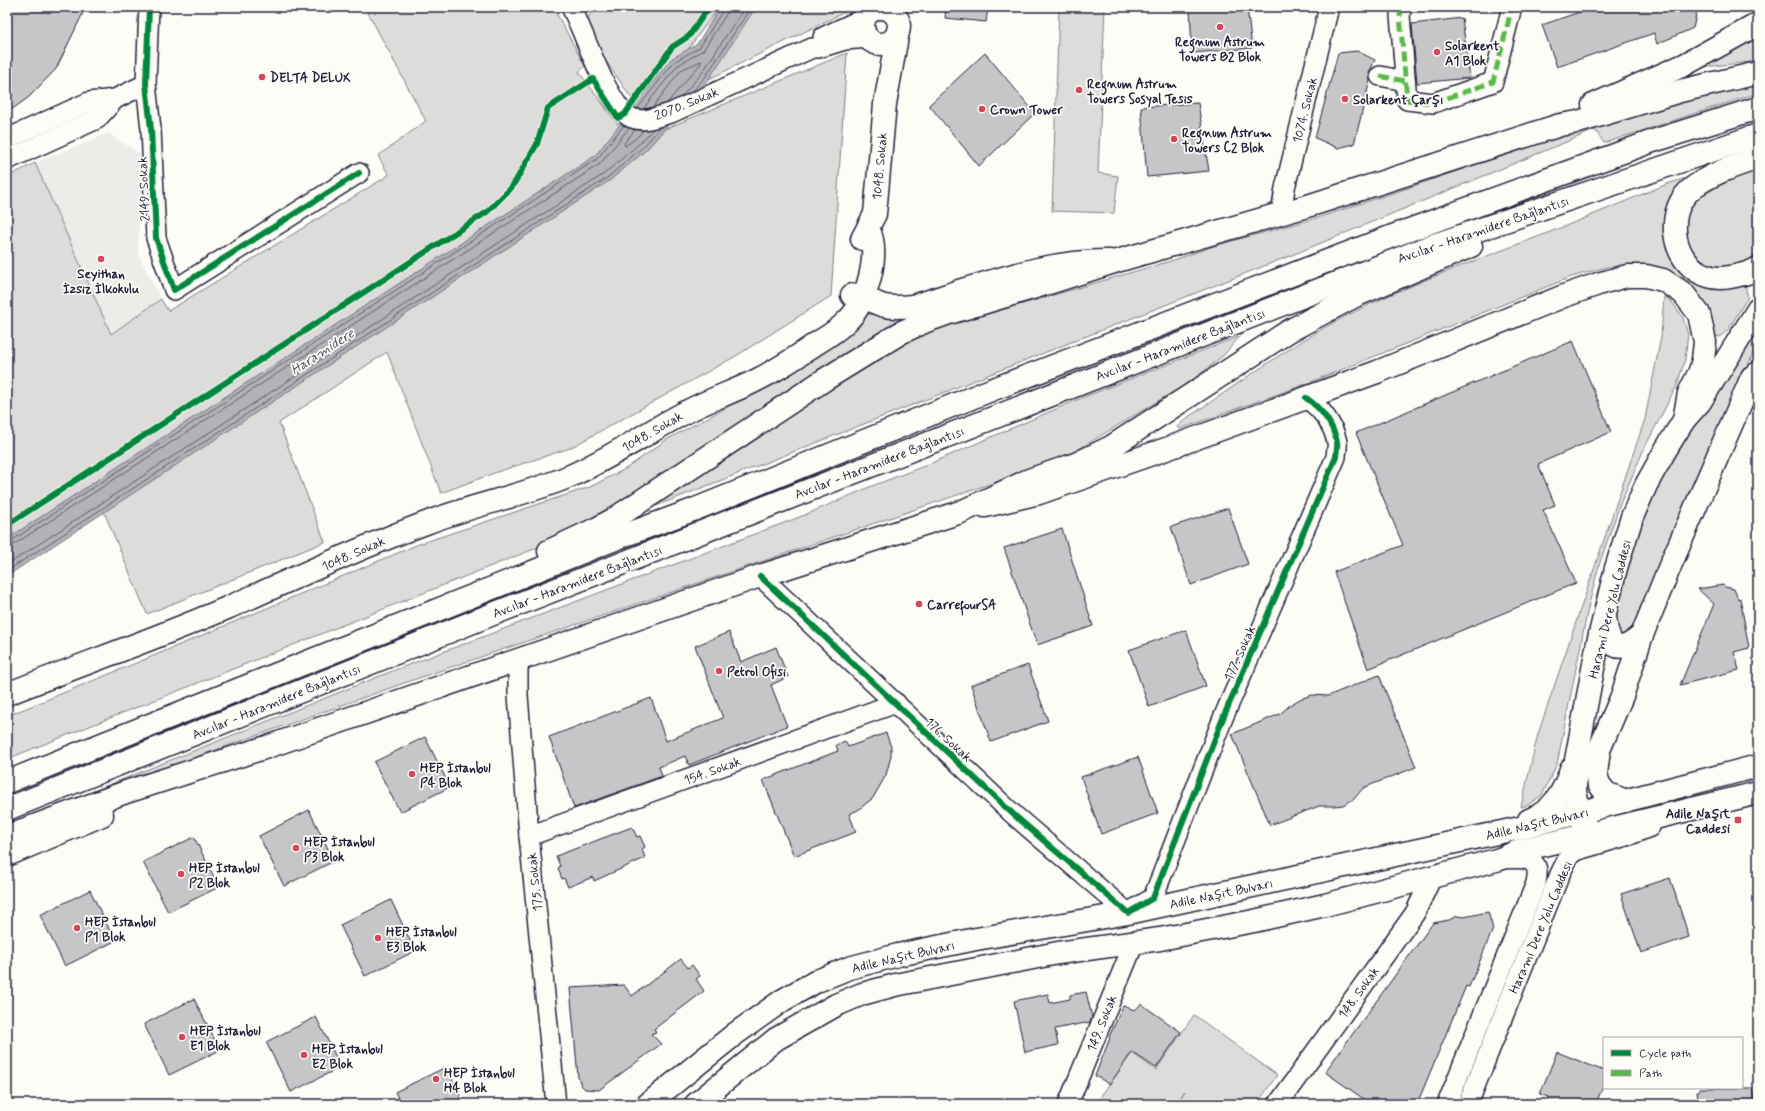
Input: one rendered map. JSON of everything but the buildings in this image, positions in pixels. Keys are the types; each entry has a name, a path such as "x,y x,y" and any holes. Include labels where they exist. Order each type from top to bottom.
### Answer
{"main road":[{"path":"873,22 887,9 894,13 899,21 885,104"},
{"path":"873,22 882,44 890,41 896,36 899,21"},
{"path":"873,22 884,68 885,104"},
{"path":"1560,125 1588,107 1684,65 1758,24"},
{"path":"368,638 400,615 543,554 598,528 647,498 824,380 902,332 949,313 1117,261 1281,214 1560,125 1578,122 1643,101 1758,73"},
{"name":"1048. Sokak","path":"7,694 224,609 428,522 566,478 591,466 696,406 756,381 788,363 847,322 870,273 873,238 868,228 875,214 885,104"},
{"name":"Avcılar - Haramidere Bağlantısı","path":"7,782 991,390 1253,289 1545,179 1653,141 1758,108"},
{"name":"Avcılar - Haramidere Bağlantısı","path":"7,809 907,451 1431,246 1627,178 1758,135"},
{"path":"1758,158 1696,185 1688,192 1678,207 1674,222 1675,239 1681,254 1694,269 1708,276 1728,278 1752,272 1758,268"},
{"path":"961,512 1029,480 1076,464 1111,447 1289,331 1355,296 1504,231 1523,215"},
{"path":"858,296 884,306 895,308 912,306 985,283 1067,263 1117,261"},
{"path":"7,836 126,792 267,747 760,576 961,512 1039,493 1377,372 1594,286 1627,276 1646,276 1663,280 1683,294 1699,314 1705,342 1700,371 1689,393 1684,420"},
{"name":"Harami Dere Yolu Caddesi","path":"1577,753 1597,650 1616,568 1632,517 1646,485 1684,420 1700,402 1758,309"},
{"path":"1626,801 1606,793 1599,784 1596,774 1599,750 1622,696 1642,635 1687,526 1758,363"},
{"path":"1745,395 1758,373"},
{"path":"1605,618 1607,635 1612,643 1618,647 1625,647 1633,643 1642,635"},
{"path":"7,855 267,747"},
{"path":"1577,753 1575,792 1580,813 1587,828 1599,832"},
{"path":"1495,833 1536,818 1552,807 1567,782 1577,753"},
{"name":"Adile Naşit Bulvarı","path":"648,1104 735,1034 783,1000 817,981 849,968 898,955 976,939 1128,913 1495,833 1580,813 1758,766"},
{"path":"7,777 29,773"},
{"name":"Adile Naşit Bulvarı","path":"696,1104 776,1039 836,1005 862,994 895,985 1058,953 1134,943 1254,921 1324,905 1500,859 1518,851 1758,793"},
{"path":"1128,913 1134,943"},
{"path":"976,939 981,968"}],"street":[{"name":"2149. Sokak","path":"149,7 146,84 151,129 156,238 174,290 359,173"},
{"name":"1074. Sokak","path":"1281,214 1285,188 1329,7"},
{"path":"1402,7 1400,15 1407,100 1433,103 1493,82 1512,7"},
{"name":"2070. Sokak","path":"578,10 610,95 620,110 631,118 636,119 654,118 671,113 812,48 817,42 829,34 873,22"},
{"path":"1380,76 1405,81"},
{"path":"7,139 89,102 115,99 146,84"},
{"path":"7,160 97,119 115,99"},
{"name":"177. Sokak","path":"1128,913 1153,898 1223,718 1336,458 1338,443 1329,422 1316,405 1306,398"},
{"name":"176. Sokak","path":"760,576 1014,815 1128,913"},
{"name":"175. Sokak","path":"518,660 518,695 529,836 556,1104"},
{"name":"154. Sokak","path":"529,836 896,703"},
{"name":"Harami Dere Yolu Caddesi","path":"1468,1104 1560,874 1569,856 1575,851 1630,835 1675,814"},
{"name":"Harami Dere Yolu Caddesi","path":"1447,1104 1537,879 1537,868 1528,858 1500,859"},
{"name":"148. Sokak","path":"1278,1104 1415,913 1432,877"},
{"name":"149. Sokak","path":"1068,1104 1134,943"}],"shaded area":[{"path":"365,7 553,7 585,66 579,72 619,126 595,156 7,539 7,177 35,163 111,334 161,299 168,311 389,175 378,156 426,121"},
{"path":"595,7 719,7 650,101 632,99 582,26"},
{"path":"755,7 855,7 705,81"},
{"name":"Regnum Astrum Towers Sosyal Tesis","path":"1059,7 1105,7 1098,173 1118,176 1114,213 1052,211"},
{"path":"1758,35 1758,61 1695,68"},
{"path":"847,53 831,296 736,356 570,448 494,473 441,493 387,352 279,423 325,542 147,614 104,512 609,181 646,150 665,129"},
{"path":"1758,83 1758,93 1604,143 1595,130 1292,255 656,506 708,466 888,350 930,331 1174,260 1214,246 1317,218 1615,116"},
{"path":"108,133 142,155 138,254 161,299 111,334 35,163"},
{"path":"1758,167 1758,255 1744,265 1734,268 1719,267 1707,263 1697,255 1689,245 1685,233 1685,220 1689,208 1706,187"},
{"path":"1686,178 1673,196 1676,256 1746,282 1748,297 1728,330 1720,337 1713,335 1704,305 1696,292 1680,278 1663,268 1640,265 1607,267 1571,277 1306,384 1180,429 1177,427 1187,418 1303,340 1372,303 1670,183"},
{"path":"1664,296 1671,301 1682,316 1685,324 1688,334 1685,359 1677,385 1644,449 1620,504 1599,565 1588,608 1557,764 1542,795 1526,806 1521,807 1538,734 1645,419 1661,337"},
{"path":"868,314 888,317 915,316 590,525 534,549 7,759 7,716 419,544 590,487 627,468 666,440 748,396"},
{"path":"1758,328 1758,340 1729,414 1695,483 1632,630 1621,637 1612,627 1626,562 1659,484 1713,395"},
{"path":"1240,336 1224,355 1193,380 1077,450 1031,470 410,681 83,797 96,790 395,670 805,515 872,486 927,465 1079,399"},
{"path":"1194,1015 1277,1075 1257,1104 1095,1104 1132,1053 1156,1070"}],"water":[{"name":"Haramidere","path":"720,7 756,7 709,79 646,150 609,181 7,576 7,539 595,156 671,59 697,44"}],"marked path":[{"path":"1402,7 1400,15 1407,100 1433,103 1493,82 1512,7"},
{"path":"1380,76 1405,81"}],"cycle path":[{"path":"149,7 146,84 151,129 156,238 174,290 359,173"},
{"path":"7,525 487,212 512,187 537,144 548,108 593,79 618,118 625,114 672,47 689,36 709,7"},
{"path":"760,576 1014,815 1128,913 1153,898 1223,718 1336,457 1337,444 1333,429 1326,417 1306,398"}],"place":[{"name":"Regnum Astrum Towers B2 Blok","path":"1220,27"},
{"name":"Solarkent A1 Blok","path":"1437,52"},
{"name":"DELTA DELUX","path":"262,77"},
{"name":"Regnum Astrum Towers Sosyal Tesis","path":"1079,90"},
{"name":"Solarkent Çarşı","path":"1345,99"},
{"name":"Crown Tower","path":"982,109"},
{"name":"Regnum Astrum Towers C2 Blok","path":"1174,139"},
{"name":"Seyithan İzsiz İlkokulu","path":"101,259"},
{"name":"CarrefourSA","path":"919,604"},
{"name":"Petrol Ofisi","path":"719,671"},
{"name":"HEP İstanbul P4 Blok","path":"412,774"},
{"name":"Adile Naşit Caddesi","path":"1738,820"},
{"name":"HEP İstanbul P3 Blok","path":"296,848"},
{"name":"HEP İstanbul P2 Blok","path":"181,874"},
{"name":"HEP İstanbul P1 Blok","path":"77,928"},
{"name":"HEP İstanbul E3 Blok","path":"378,938"},
{"name":"HEP İstanbul E1 Blok","path":"182,1037"},
{"name":"HEP İstanbul E2 Blok","path":"304,1055"},
{"name":"HEP İstanbul H4 Blok","path":"436,1079"}]}
